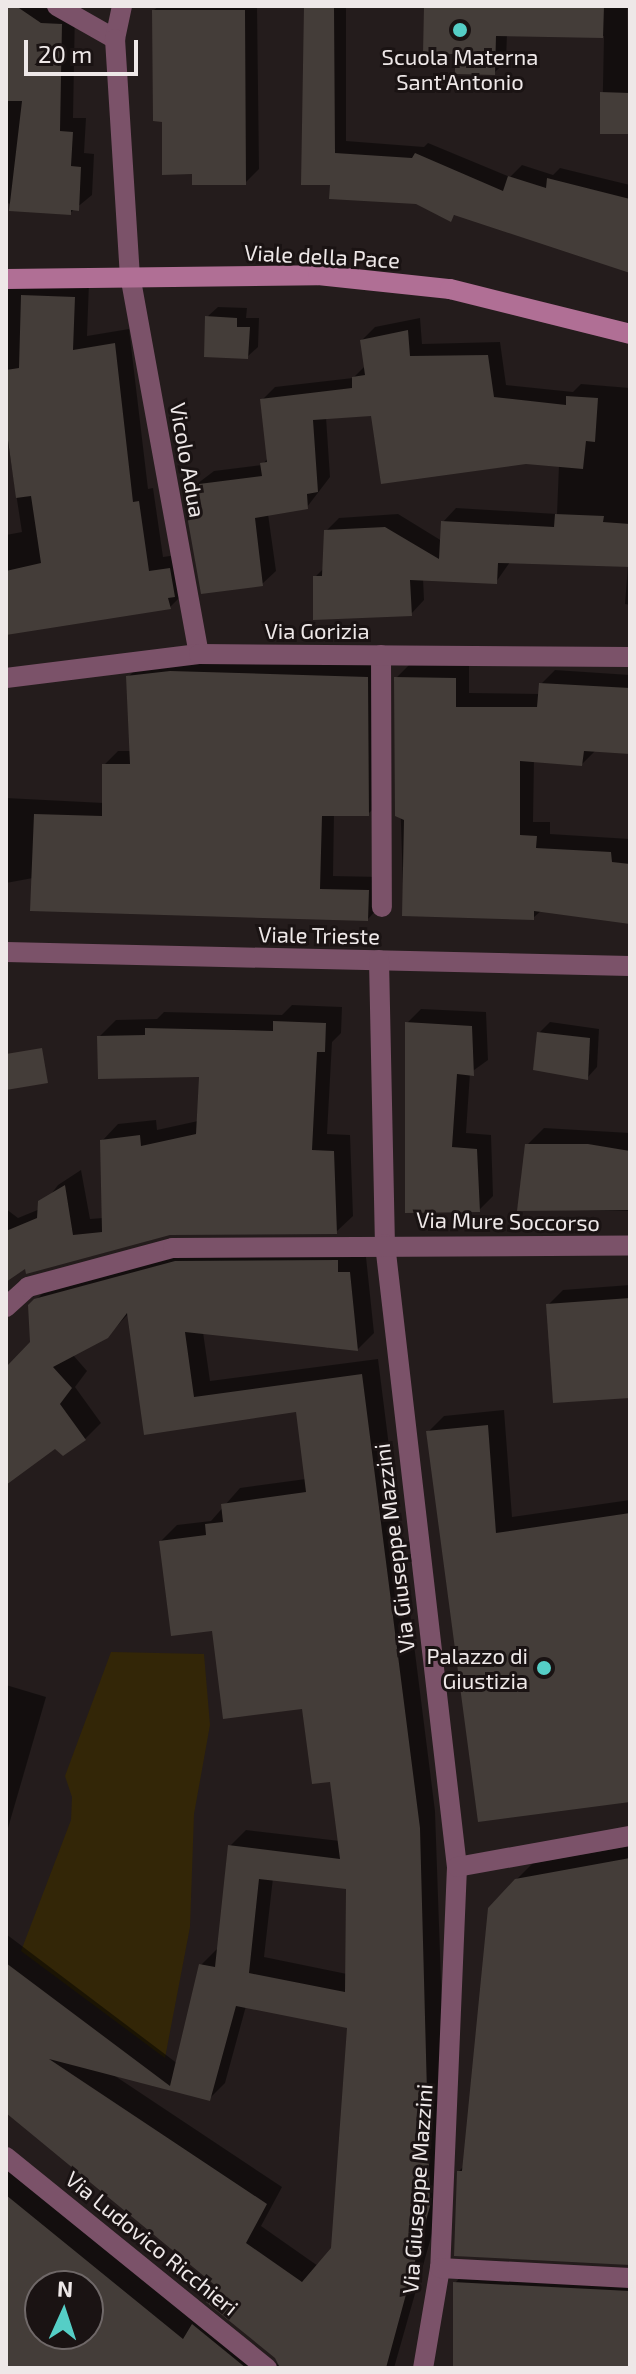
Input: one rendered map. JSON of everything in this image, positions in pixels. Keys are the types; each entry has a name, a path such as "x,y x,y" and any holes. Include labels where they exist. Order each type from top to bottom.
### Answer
{"street":[{"path":"57,6 115,39"},
{"name":"Vicolo Adua","path":"122,6 115,39 130,275 199,654"},
{"name":"Viale della Pace","path":"6,279 130,275 318,275 450,289 630,334"},
{"name":"Via Gorizia","path":"6,678 199,654 630,657"},
{"path":"381,655 382,907"},
{"name":"Viale Trieste","path":"6,952 630,966"},
{"name":"Via Giuseppe Mazzini","path":"379,960 385,1244 457,1867 440,2268 423,2368"},
{"name":"Via Mure Soccorso","path":"6,1307 28,1287 173,1248 385,1244 630,1246"},
{"path":"457,1867 630,1836"},
{"name":"Via Ludovico Ricchieri","path":"6,2157 267,2368"},
{"path":"440,2268 630,2278"}],"shaded area":[{"path":"111,1652 204,1654 210,1725 194,1814 190,1927 165,2058 21,1951 71,1820 72,1797 65,1776"}],"building":[{"path":"6,6 16,6 41,23 62,24 60,131 73,132 71,166 81,167 79,211 71,210 71,215 9,211 22,101 6,101"},
{"path":"304,6 334,6 335,153 412,158 415,153 503,191 508,176 546,188 547,178 630,199 630,273 454,215 451,222 416,204 329,199 330,185 301,185"},
{"path":"424,6 604,6 603,38 496,36 495,75 455,74 455,54 423,54"},
{"path":"152,10 245,10 246,185 192,185 192,174 162,175 162,122 153,121"},
{"path":"600,92 630,93 630,134 600,134"},
{"path":"21,295 75,297 73,350 115,343 133,502 139,501 149,571 170,568 175,597 168,598 171,609 6,635 6,571 41,563 31,496 16,498 6,426 6,370 19,368"},
{"path":"205,316 237,318 237,327 250,327 248,359 204,357"},
{"path":"408,330 410,356 488,355 494,397 566,405 566,396 598,398 595,442 586,441 583,469 526,464 381,484 371,416 313,420 318,492 307,494 308,509 255,518 263,586 201,594 183,493 200,489 199,484 262,476 260,463 267,462 260,399 352,388 352,377 365,375 360,340"},
{"path":"555,514 604,516 603,522 630,524 630,567 498,563 497,584 410,580 412,616 313,620 313,576 322,576 324,530 385,527 439,559 441,521 554,527"},
{"path":"170,671 368,677 369,816 322,816 320,889 369,890 368,921 30,911 34,814 102,816 102,764 130,764 126,676"},
{"path":"394,677 456,678 456,707 537,707 539,683 630,688 630,754 584,751 582,766 520,761 520,835 537,836 536,848 611,852 612,862 630,864 630,924 534,911 534,920 402,916 404,820 395,816"},
{"path":"273,1021 326,1023 325,1052 317,1052 312,1150 334,1151 337,1234 170,1235 26,1274 25,1269 6,1282 6,1231 37,1218 38,1201 65,1185 73,1235 102,1232 100,1140 140,1135 141,1146 196,1134 199,1077 98,1079 97,1036 145,1035 145,1028 273,1031"},
{"path":"405,1022 472,1026 474,1076 457,1074 452,1147 477,1149 480,1212 405,1213"},
{"path":"537,1032 590,1038 588,1080 533,1070"},
{"path":"42,1048 48,1083 6,1090 6,1054"},
{"path":"525,1144 588,1144 630,1151 630,1210 517,1211"},
{"path":"338,1260 338,1272 350,1272 358,1351 185,1332 194,1397 362,1374 420,1828 430,2206 386,2368 280,2368 275,2358 206,2302 216,2286 6,2113 6,1963 170,2086 199,1964 215,1967 228,1845 340,1859 330,1782 312,1784 302,1709 223,1719 212,1631 171,1636 159,1541 206,1535 205,1524 223,1522 221,1504 306,1492 296,1412 144,1435 127,1313 108,1338 53,1367 72,1388 60,1404 86,1440 63,1456 55,1449 6,1485 6,1367 30,1342 28,1305 34,1299 175,1261","holes":["259,1879 346,1889 345,1992 249,1973","236,2006 347,2028 331,2248 302,2282 246,2243 267,2204 49,2059 210,2101"]},
{"path":"630,1298 630,1398 553,1403 546,1304"},
{"name":"Palazzo di Giustizia","path":"488,1425 496,1533 630,1513 630,1802 478,1822 426,1431"},
{"path":"630,1858 630,2265 454,2256 457,2171 462,2171 488,1908 515,1879"},
{"path":"6,2195 98,2270 24,2270 24,2350 104,2350 104,2275 183,2339 192,2324 246,2368 6,2368"},
{"path":"453,2282 630,2291 630,2368 453,2368"}],"place":[{"name":"Scuola Materna Sant'Antonio","path":"460,30"},
{"name":"Palazzo di Giustizia","path":"544,1668"}]}
